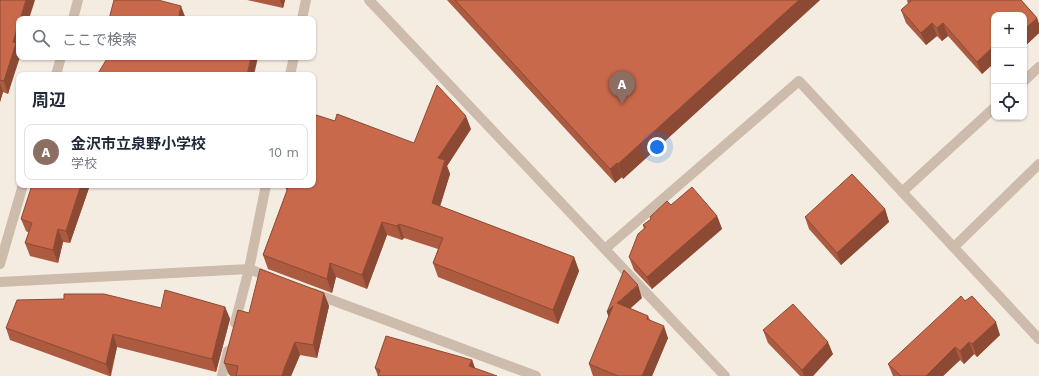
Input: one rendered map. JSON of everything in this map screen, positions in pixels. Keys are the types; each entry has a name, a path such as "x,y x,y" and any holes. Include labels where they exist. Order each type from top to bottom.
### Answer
{"street":[{"path":"74,16 78,0"},
{"path":"303,16 306,0"},
{"path":"369,0 725,376"},
{"path":"57,72 60,60"},
{"path":"291,72 293,60"},
{"path":"1027,77 1039,67"},
{"path":"605,250 799,81 1039,339"},
{"path":"902,192 991,111"},
{"path":"954,247 1039,164"},
{"path":"0,264 23,188"},
{"path":"222,376 249,269 265,188"},
{"path":"0,282 249,269 278,280"},
{"path":"300,288 536,376"}],"building":[{"path":"0,0 26,0 21,16 16,16 16,32 13,42 16,43 4,81 0,80"},
{"path":"114,0 158,0 181,6 179,16 110,16"},
{"path":"455,0 799,0 618,164 617,163 610,169"},
{"path":"910,0 1021,0 1037,18 1027,27 1027,12 991,12 991,49 977,62 943,23 937,28 932,23 921,33 901,10 911,1"},
{"path":"106,60 250,60 248,72 99,72"},
{"path":"437,85 466,116 438,158 445,160 432,203 574,257 553,310 433,263 443,238 399,224 397,226 382,222 362,275 330,263 327,279 263,255 288,188 316,188 316,115 335,121 337,114 414,143"},
{"path":"852,174 885,209 837,253 805,217"},
{"path":"692,187 717,216 647,277 629,257 638,234 646,227 643,225 651,219 650,217 667,201 671,205"},
{"path":"31,188 80,188 66,231 58,229 53,250 25,243 32,223 21,219"},
{"path":"260,269 324,293 313,345 295,342 282,376 236,376 238,366 224,363 238,310 249,313"},
{"path":"624,270 638,285 617,303 648,316 647,319 664,326 642,376 618,376 589,364 613,306 607,312"},
{"path":"165,290 225,307 212,359 113,334 106,364 6,328 17,300 64,299 64,294 104,294 161,308"},
{"path":"961,296 965,301 972,296 996,322 972,344 969,342 960,351 955,347 926,376 901,376 888,364"},
{"path":"793,304 828,342 802,370 763,330"},
{"path":"386,336 472,360 469,366 497,376 378,376 380,370 375,368"}],"place":[{"name":"金沢市立泉野小学校","path":"622,104"}]}
